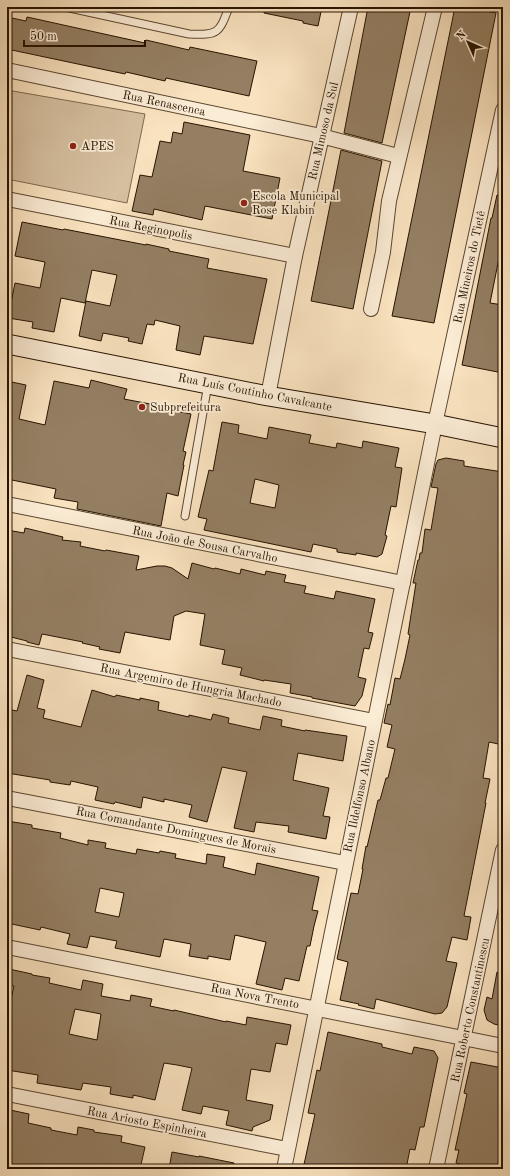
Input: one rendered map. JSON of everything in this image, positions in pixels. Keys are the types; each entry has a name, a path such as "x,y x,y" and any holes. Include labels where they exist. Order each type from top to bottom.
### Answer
{"main road":[{"name":"Rua Luís Coutinho Cavalcante","path":"7,344 268,396 435,424 503,438"}],"street":[{"name":"Rua Mimoso da Sul","path":"268,396 295,256 351,7"},
{"path":"371,309 383,252 388,201 435,7"},
{"name":"Rua Renascenca","path":"7,70 321,136 398,156"},
{"name":"Rua Mineiros do Tietê","path":"435,424 503,110"},
{"name":"Rua Reginopolis","path":"7,199 295,256"},
{"name":"Rua Ildelfonso Albano","path":"284,1169 435,424"},
{"name":"Rua João de Sousa Carvalho","path":"7,504 403,583"},
{"name":"Rua Argemiro de Hungria Machado","path":"7,649 374,721"},
{"name":"Rua Comandante Domingues de Morais","path":"7,798 345,863"},
{"name":"Rua Roberto Constantinescu","path":"436,1169 464,1038 498,895 503,850"},
{"name":"Rua Nova Trento","path":"7,947 503,1046"},
{"name":"Rua Ariosto Espinheira","path":"7,1094 287,1149"}],"lane":[{"path":"65,7 189,34 210,34 217,31 229,7"},
{"path":"185,516 208,384"}],"shaded area":[{"name":"APES","path":"7,90 145,114 127,203 7,179"}],"building":[{"path":"264,7 322,7 318,26 303,23 303,21 264,13"},
{"path":"368,7 411,7 382,143 344,133"},
{"path":"455,7 496,13 434,323 392,316"},
{"path":"7,17 26,21 27,17 145,43 146,40 189,50 190,47 257,61 249,96 166,78 165,81 126,72 125,74 7,49"},
{"path":"184,122 250,135 243,171 280,178 272,219 205,206 202,220 154,209 153,215 132,211 140,175 152,177 160,141 171,143 173,132 182,134"},
{"path":"341,150 382,161 353,309 311,301"},
{"path":"497,195 503,195 503,238 490,303 503,305 503,373 462,365 491,218"},
{"path":"22,222 169,249 169,251 209,259 207,268 267,279 253,344 204,336 200,355 176,350 180,326 155,320 154,325 147,324 142,344 128,341 129,338 103,333 101,341 79,336 86,301 110,306 117,275 92,270 85,303 61,298 54,332 32,328 33,322 8,318 15,283 40,288 45,262 15,256"},
{"path":"91,380 127,389 124,399 166,407 166,409 191,414 183,451 186,452 178,496 167,493 161,526 77,509 78,502 54,498 56,489 7,479 7,381 26,385 19,419 45,425 54,381 89,388"},
{"path":"222,422 239,425 238,433 267,439 269,427 311,435 309,443 336,448 337,443 362,448 363,441 399,448 395,467 402,468 396,507 391,506 385,535 387,536 382,554 377,557 356,553 356,555 337,552 337,549 313,544 311,552 204,530 207,519 198,517 209,470 213,471","holes":["255,479 279,485 275,508 250,503"]},
{"path":"446,458 464,461 464,466 503,472 503,745 489,742 483,778 490,779 464,916 471,917 467,940 452,937 446,961 457,963 447,1007 442,1013 435,1014 376,999 374,1009 340,1000 348,962 337,959 351,893 358,894 366,846 367,847 378,800 380,800 386,778 388,778 395,749 387,747 392,725 384,723 388,704 390,705 395,678 400,679 410,635 408,634 416,583 413,583 420,553 422,553 425,529 431,530 438,488 431,487 436,464 438,460"},
{"path":"25,528 63,537 62,540 81,542 80,546 139,556 136,570 165,566 172,568 188,579 192,563 240,574 241,569 265,575 266,571 286,575 284,582 306,586 304,593 334,599 336,591 375,599 368,632 373,633 369,649 364,648 358,677 366,679 362,696 355,706 290,693 291,684 264,681 240,675 242,668 222,664 225,650 200,645 205,614 186,611 174,616 170,640 125,632 120,653 99,649 100,647 82,643 83,642 42,634 39,645 7,636 7,530 24,533"},
{"path":"27,675 44,680 37,708 45,710 43,718 81,727 92,690 115,697 116,695 159,702 158,710 189,717 189,715 211,720 213,714 229,718 228,723 260,730 263,716 282,720 281,726 305,731 347,736 343,761 298,753 293,780 329,788 323,816 330,817 326,839 288,832 289,826 256,822 254,832 234,828 247,772 222,767 207,822 189,817 192,805 164,799 164,802 143,797 141,808 115,802 114,804 95,800 98,787 71,781 70,785 50,782 50,780 7,773 7,742 10,725 7,724 7,709 17,711"},
{"path":"7,821 32,825 32,828 61,833 60,838 88,845 88,840 106,843 105,848 136,854 137,849 159,853 160,851 176,854 175,858 206,864 207,854 225,857 223,867 255,875 257,863 319,877 312,910 318,911 310,946 307,946 299,981 285,978 282,990 256,984 266,942 235,935 230,960 208,956 208,959 189,956 191,944 164,939 160,957 115,948 117,941 90,936 87,948 67,944 70,934 41,927 40,930 7,923","holes":["100,888 124,893 119,917 95,912"]},
{"path":"9,969 50,978 49,983 81,990 83,980 103,984 101,996 130,1001 131,995 152,999 150,1006 226,1022 246,1025 247,1017 291,1025 287,1045 276,1043 270,1072 251,1069 246,1100 273,1105 270,1120 253,1127 252,1131 226,1125 229,1111 203,1106 201,1114 182,1110 192,1068 177,1065 164,1063 155,1100 133,1095 133,1098 110,1094 111,1087 83,1083 81,1090 37,1083 38,1075 7,1070 7,1016 14,986 7,985","holes":["75,1009 101,1014 97,1040 69,1034"]},
{"path":"497,972 503,973 503,1026 494,1024 487,1020 484,1010 487,997 492,999"},
{"path":"328,1032 382,1044 382,1047 412,1054 414,1047 434,1051 438,1058 424,1127 420,1127 415,1150 410,1149 406,1169 303,1169 315,1114 308,1113 317,1070 320,1071"},
{"path":"471,1062 503,1068 503,1169 480,1169 456,1163 459,1150 455,1150 467,1094 464,1093"},
{"path":"10,1110 29,1114 28,1123 51,1128 51,1130 77,1135 78,1127 94,1130 94,1132 122,1136 121,1142 145,1147 140,1169 7,1169 7,1125"},
{"path":"172,1152 234,1163 234,1169 169,1169"}],"place":[{"name":"APES","path":"73,146"},
{"name":"Escola Municipal Rose Klabin","path":"244,203"},
{"name":"Subprefeitura","path":"142,407"}]}
